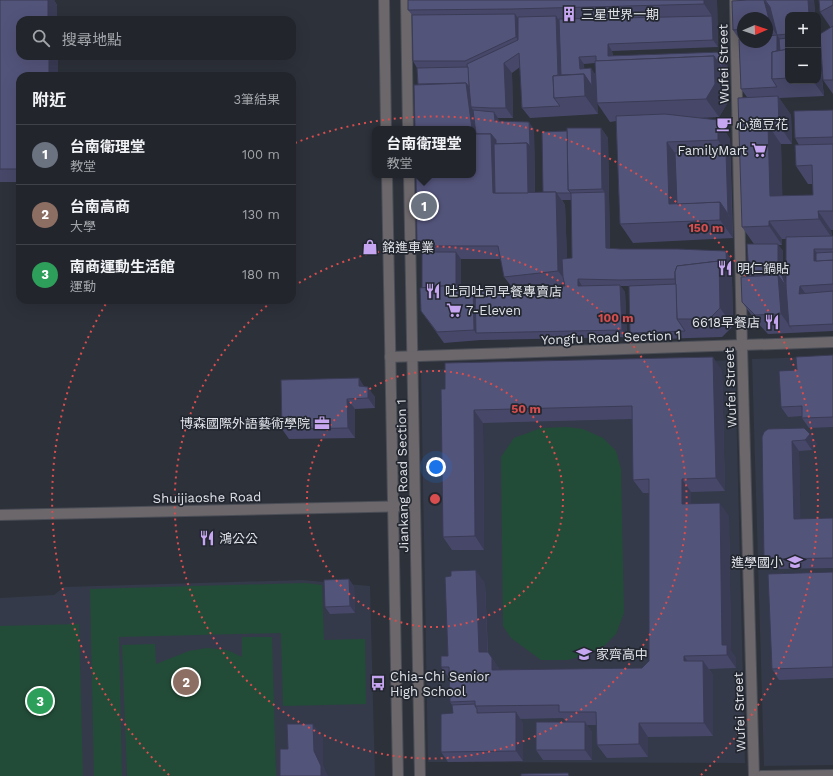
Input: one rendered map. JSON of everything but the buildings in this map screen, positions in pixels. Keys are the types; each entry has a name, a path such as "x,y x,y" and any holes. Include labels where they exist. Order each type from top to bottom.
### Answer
{"street":[{"path":"384,0 386,126"},
{"path":"406,0 408,126"},
{"name":"Wufei Street","path":"735,0 742,346 754,776"},
{"name":"Jiankang Road Section 1","path":"387,178 398,776"},
{"name":"Jiankang Road Section 1","path":"409,178 420,776"},
{"name":"Yongfu Road Section 1","path":"390,357 833,342"},
{"name":"Shuijiaoshe Road","path":"0,515 415,506"},
{"path":"761,776 833,775"}],"shaded area":[{"name":"進學國小","path":"833,356 833,765 764,766 752,359"},
{"name":"家齊高中","path":"735,360 745,763 428,762 421,370"},
{"path":"302,580 370,586 375,776 0,776 0,598 54,595 64,587"}],"green space":[{"path":"567,427 583,429 603,438 616,451 621,469 624,613 616,634 600,650 567,660 541,660 511,638 503,626 501,457 514,438 541,428"},
{"path":"305,583 322,585 324,640 365,639 366,704 283,706 281,633 119,637 122,776 94,776 90,589"},
{"path":"79,624 83,776 0,776 0,626"},
{"path":"242,637 272,637 276,776 127,776 122,645 155,644 156,664 189,651 207,648 227,650 242,657"}],"place":[{"name":"三星世界一期","path":"569,14"},
{"name":"心適豆花","path":"724,124"},
{"name":"FamilyMart","path":"759,150"},
{"name":"台南衛理堂","path":"424,206"},
{"name":"銘進車業","path":"370,247"},
{"name":"明仁鍋貼","path":"725,268"},
{"name":"吐司吐司早餐專賣店","path":"433,291"},
{"name":"7-Eleven","path":"454,310"},
{"name":"6618早餐店","path":"772,322"},
{"name":"博森國際外語藝術學院","path":"322,423"},
{"name":"鴻公公","path":"207,538"},
{"name":"進學國小","path":"795,562"},
{"name":"家齊高中","path":"584,654"},
{"name":"台南高商","path":"186,682"},
{"name":"Chia-Chi Senior High School","path":"378,683"},
{"name":"南商運動生活館","path":"40,701"}]}
